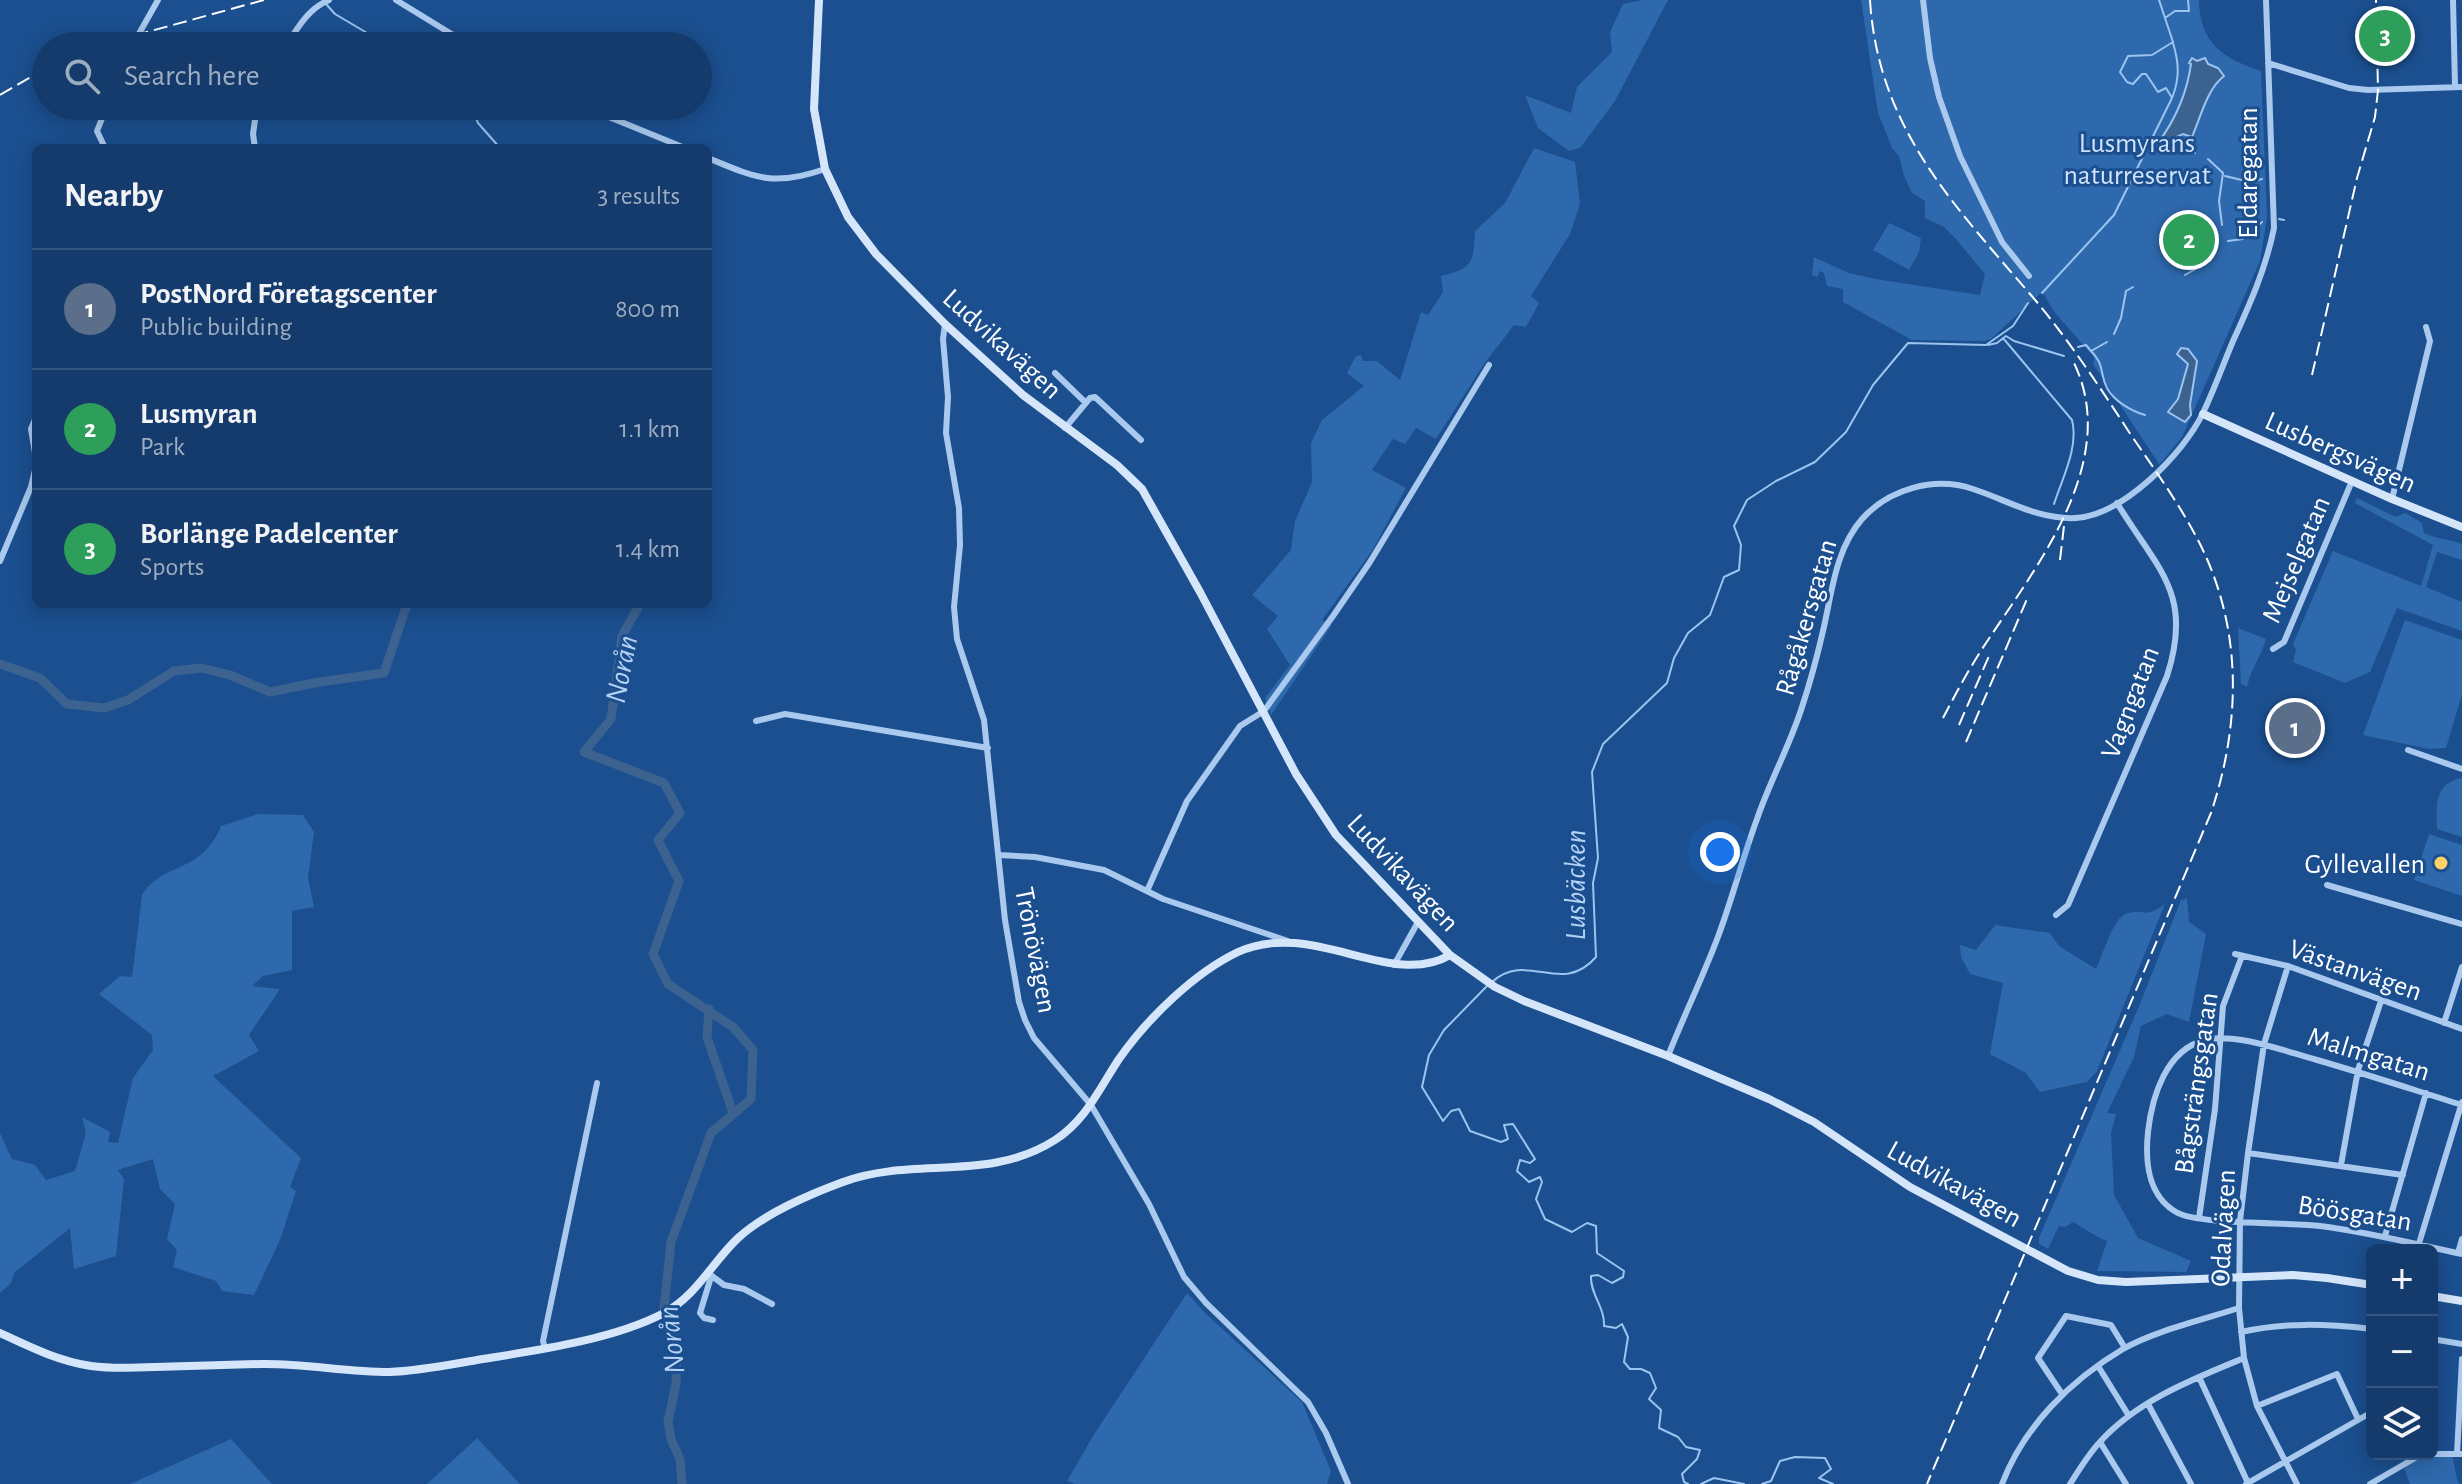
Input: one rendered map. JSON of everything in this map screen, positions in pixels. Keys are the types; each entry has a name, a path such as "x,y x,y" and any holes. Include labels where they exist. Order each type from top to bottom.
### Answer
{"street":[{"path":"140,32 158,0"},
{"path":"295,32 316,6 329,0"},
{"path":"396,0 448,32"},
{"name":"Ludvikavägen","path":"819,0 814,109 825,169 848,217 876,254 945,324 1023,395 1117,465 1146,494 1296,774 1336,835 1450,955 1491,984 1554,1014 1668,1056 1769,1099 1814,1122 1910,1187 2068,1271 2098,1280 2126,1282 2304,1276 2366,1284"},
{"path":"1923,0 1930,58 1939,97 1960,156 2002,242 2029,276"},
{"name":"Eldaregatan","path":"2203,414 2257,287 2270,248 2275,209 2266,0"},
{"path":"2268,63 2349,88 2459,86 2453,0"},
{"path":"101,120 97,131 103,144"},
{"path":"254,144 255,120"},
{"path":"616,120 675,144"},
{"path":"712,160 776,181 800,178 825,169"},
{"name":"Trönövägen","path":"945,324 946,433 959,508 960,545 954,607 965,664 984,720 1005,920 1025,1020 1034,1038 1091,1105 1149,1204 1184,1277 1206,1303 1308,1402 1326,1433 1348,1484"},
{"path":"2392,499 2430,341 2426,327"},
{"path":"1147,891 1187,801 1240,726 1264,711 1370,562 1489,365"},
{"path":"1055,373 1086,403"},
{"path":"1065,428 1092,397 1141,440"},
{"name":"Lusbergsvägen","path":"2203,414 2462,527"},
{"name":"Rågåkersgatan","path":"1668,1056 1719,934 1757,818 1802,708 1839,562 1858,524 1875,506 1888,498 1928,485 1971,488 2024,509 2062,517 2078,518 2098,513 2117,503 2169,460 2203,414"},
{"name":"Mejselgatan","path":"2273,649 2284,642 2352,481"},
{"path":"0,561 32,483"},
{"name":"Vagngatan","path":"2056,915 2068,905 2175,653 2178,618 2167,584 2117,503"},
{"path":"756,721 785,714 988,748"},
{"path":"2408,750 2462,769"},
{"path":"999,855 1035,857 1104,870 1147,891 1288,941 1350,952 1394,965 1422,965 1450,955"},
{"path":"2327,885 2462,924"},
{"path":"1394,965 1418,922"},
{"path":"0,1333 65,1361 114,1368 265,1364 393,1372 545,1348 651,1319 676,1306 709,1275 731,1245 756,1223 829,1188 877,1173 973,1168 1019,1157 1062,1135 1091,1105 1120,1058 1151,1019 1207,971 1241,951 1288,941"},
{"name":"Västanvägen","path":"2238,955 2288,966 2462,1029"},
{"name":"Bågsträngsgatan","path":"2199,1218 2215,1109 2226,995 2238,955"},
{"name":"Odalvägen","path":"2288,966 2264,1044 2248,1153 2240,1221 2239,1308 2244,1358 2257,1406 2297,1484"},
{"path":"2444,1023 2462,967"},
{"path":"2341,1165 2358,1070 2381,1001"},
{"name":"Malmgatan","path":"2222,1038 2264,1044 2462,1104"},
{"name":"Böösgatan","path":"2222,1038 2205,1040 2189,1047 2174,1060 2162,1077 2149,1118 2147,1164 2158,1196 2179,1215 2317,1225 2385,1236 2409,1244"},
{"path":"545,1348 543,1341 554,1280 597,1083"},
{"path":"2385,1236 2426,1093"},
{"path":"2419,1244 2462,1104"},
{"path":"2248,1153 2403,1175"},
{"path":"2460,1254 2462,1239"},
{"name":"Böösgatan","path":"2438,1250 2460,1254"},
{"path":"709,1275 724,1285 744,1289 772,1304"},
{"path":"709,1275 700,1313 704,1318 713,1320"},
{"path":"2438,1297 2462,1301"},
{"path":"2002,1484 2036,1424 2062,1394 2098,1366 2125,1348 2239,1308"},
{"path":"2062,1394 2038,1358 2066,1316 2111,1325 2125,1348"},
{"path":"2241,1332 2262,1327 2326,1323 2366,1328"},
{"path":"2438,1340 2462,1344"},
{"path":"2070,1484 2100,1442 2129,1416 2199,1377 2244,1358"},
{"path":"2438,1454 2460,1454 2462,1359"},
{"path":"2098,1366 2129,1416"},
{"path":"2257,1406 2337,1374 2358,1419"},
{"path":"2199,1377 2247,1483 2366,1415"},
{"path":"2148,1404 2191,1484"},
{"path":"2100,1442 2126,1484"},
{"path":"2370,1484 2412,1460"}],"green space":[{"path":"1668,0 1615,101 1580,148 1569,151 1538,128 1525,95 1571,113 1577,87 1612,52 1610,32 1623,4"},
{"name":"Lusmyrans naturreservat","path":"1861,0 2199,0 2204,27 2216,47 2235,60 2261,71 2267,218 2260,261 2182,437 2161,463 2093,364 2094,357 2056,314 2042,292 1991,339 1912,340 1843,302 1843,289 1827,286 1824,273 1820,271 1817,277 1812,275 1814,257 1849,273 1875,279 1980,295 1985,274 1944,227 1925,218 1925,201 1912,193 1904,176 1899,156 1892,148 1878,113"},
{"path":"1534,148 1575,162 1580,204 1570,234 1531,296 1539,303 1526,327 1514,325 1484,364 1436,439 1416,428 1405,444 1393,439 1372,470 1406,488 1372,551 1322,620 1332,625 1271,715 1265,698 1290,665 1267,629 1278,616 1252,595 1291,550 1295,521 1312,482 1311,443 1322,420 1364,386 1347,373 1356,356 1361,355 1363,361 1377,361 1400,380 1421,312 1428,315 1443,292 1441,276 1460,270 1470,262 1475,231 1505,203"},
{"path":"1889,223 1921,238 1919,252 1909,270 1873,250"},
{"path":"2357,498 2396,517 2405,513 2422,523 2424,533 2462,544 2462,560 2437,552 2426,587 2462,602 2462,631 2397,608 2370,672 2345,683 2293,662 2296,650 2293,644 2333,551 2421,586 2433,545 2355,503"},
{"path":"2405,620 2462,640 2462,694 2446,748 2429,749 2363,735"},
{"path":"2238,628 2266,639 2247,687 2241,684"},
{"path":"2462,778 2462,837 2437,829 2437,812 2442,790"},
{"path":"258,814 303,815 314,832 308,878 314,907 292,911 292,970 263,976 252,986 280,989 249,1035 259,1051 213,1076 301,1158 290,1187 296,1191 280,1240 254,1295 222,1291 216,1281 173,1267 177,1250 167,1239 175,1204 160,1189 153,1159 118,1170 124,1179 116,1256 74,1269 70,1228 14,1273 11,1283 0,1293 0,1133 12,1159 35,1165 46,1180 75,1171 86,1133 82,1117 110,1132 108,1142 118,1143 133,1078 153,1050 152,1035 99,994 120,976 132,977 142,895 151,884 203,853 221,826"},
{"name":"Gyllevallen","path":"2429,834 2462,845 2462,896 2414,880"},
{"path":"2187,899 2189,922 2206,934 2189,1022 2167,1014 2141,1026 2134,1057 2107,1113 2116,1114 2111,1133 2114,1195 2138,1238 2191,1261 2186,1272 2097,1271 2107,1241 2073,1222 2065,1227 2059,1226 2048,1249 2039,1244 2039,1238 2140,1004 2181,900"},
{"path":"2165,904 2097,1071 2087,1082 2040,1092 2026,1073 1990,1054 2003,983 1970,974 1961,957 1960,945 1976,950 1995,925 2050,933 2059,946 2096,969 2113,928 2123,916 2149,912"},
{"path":"1187,1293 1302,1402 1331,1471 1327,1484 1075,1484 1067,1481"},
{"path":"477,1438 520,1484 427,1484"},
{"path":"231,1439 272,1484 130,1484"},
{"path":"2438,1455 2452,1455 2458,1483 2462,1484 2410,1484 2404,1468 2416,1460 2438,1460"}],"shaded area":[{"path":"2192,58 2197,61 2205,58 2224,76 2209,95 2192,137 2183,134 2169,144 2158,143 2179,106"},
{"path":"2181,348 2188,349 2197,361 2191,415 2185,422 2168,412 2178,399 2188,364 2177,354"}],"waterway":[{"name":"Lusbäcken","path":"2159,0 2165,18"},
{"name":"Lusbäcken","path":"2042,293 2114,215 2172,98 2166,88 2158,92 2146,74 2142,74 2133,84 2127,82 2120,72 2128,56 2152,55 2173,42 2165,18 2175,11 2189,11 2188,0"},
{"path":"326,4 335,14 365,32"},
{"name":"Lusbäcken","path":"2172,98 2178,70 2173,43"},
{"path":"477,120 496,144"},
{"path":"2192,137 2195,153"},
{"path":"2208,159 2223,173 2219,201 2222,225"},
{"path":"2225,176 2250,182 2262,179"},
{"path":"2279,219 2284,220"},
{"path":"2228,241 2243,239 2262,222"},
{"path":"2185,275 2211,260"},
{"path":"2114,334 2121,318 2126,291 2133,287"},
{"name":"Lusbäcken","path":"1492,982 1505,973 1519,970 1570,973 1583,968 1596,957 1593,883 1598,858 1592,772 1603,744 1667,683 1674,658 1688,633 1710,615 1724,577 1739,570 1741,545 1734,526 1747,500 1776,481 1815,462 1846,432 1873,385 1908,343 1986,345 2013,326 2028,303"},
{"path":"1988,345 2006,336 2064,356"},
{"path":"2003,338 2072,420 2071,452 2054,504"},
{"path":"2078,347 2086,345 2091,351 2107,342"},
{"path":"2091,351 2099,361 2110,393 2123,405 2145,415"},
{"name":"Norån","path":"0,664 40,678 67,704 104,708 128,700 174,671 201,668 230,675 270,692 384,673 406,608"},
{"name":"Norån","path":"638,608 622,636 611,719 584,752 664,783 680,813 658,840 679,881 653,954 668,984 733,1027 753,1050 751,1099 711,1133 671,1242 664,1308 677,1347 676,1384 668,1422 680,1459 682,1484"},
{"name":"Lusbäcken","path":"1487,986 1444,1030 1429,1055 1422,1087 1443,1121 1451,1111 1459,1109 1470,1131 1501,1142 1508,1139 1504,1125 1513,1124 1535,1159 1530,1163 1520,1160 1517,1171 1529,1182 1540,1177 1542,1182 1536,1199 1545,1219 1572,1232 1587,1223 1596,1226 1597,1253 1624,1271 1623,1277 1612,1283 1598,1275 1591,1276 1604,1326 1616,1328 1622,1324 1628,1337 1624,1362 1630,1369 1650,1373 1656,1388 1649,1399 1661,1410 1659,1428 1678,1437 1686,1447 1700,1450 1697,1459 1682,1474 1684,1482 1688,1484"},
{"name":"Norån","path":"709,1009 707,1037 733,1113"},
{"name":"Lusbäcken","path":"1762,1484 1771,1481 1780,1461 1795,1457 1825,1458 1831,1469 1819,1478 1833,1484"},
{"name":"Lusbäcken","path":"1701,1484 1714,1478 1744,1484"}],"railway":[{"path":"147,32 264,0"},
{"path":"1870,0 1876,46 1888,89 1905,128 1926,164 2074,350 2192,528 2224,608 2233,676 2228,745 2211,813 1927,1484"},
{"path":"2312,375 2357,178 2375,117 2378,90 2376,0"},
{"path":"0,95 32,76"},
{"path":"1943,718 1974,661 2049,546 2067,510 2080,474 2087,437 2086,400 2074,363"},
{"path":"2060,560 2064,526"},
{"path":"1966,742 2027,599"},
{"path":"1959,725 1989,656"}],"place":[{"name":"Borlänge Padelcenter","path":"2385,36"},
{"name":"Lusmyran","path":"2189,240"},
{"name":"PostNord Företagscenter","path":"2295,728"},
{"name":"Gyllevallen","path":"2441,863"}]}
